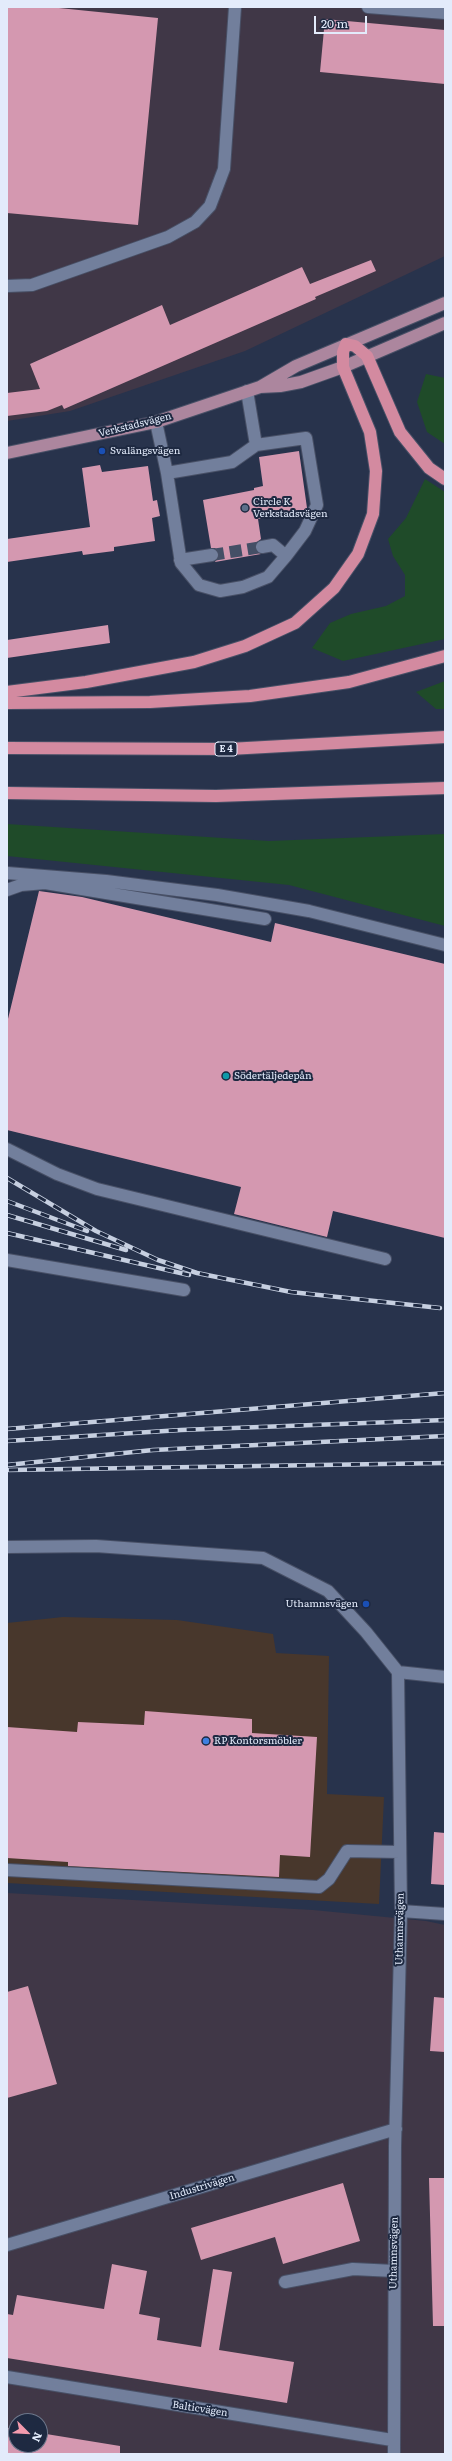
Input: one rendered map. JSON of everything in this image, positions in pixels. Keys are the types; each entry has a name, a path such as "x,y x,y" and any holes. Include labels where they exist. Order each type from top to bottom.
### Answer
{"highway":[{"path":"7,692 86,682 194,662 246,646 295,623 334,588 358,554 373,514 376,471 370,432 343,367 343,352 346,344 355,346 367,356 400,432 429,468 445,479"},
{"path":"7,703 150,702 250,696 349,682 445,656"},
{"name":"E 4","path":"7,748 229,749 445,737"},
{"path":"7,793 216,796 445,788"}],"main road":[{"name":"Verkstadsvägen","path":"7,453 156,422 260,387 296,366 445,303"},
{"name":"Verkstadsvägen","path":"260,387 280,386 301,382 343,367 445,323"}],"street":[{"path":"7,286 32,285 168,237 195,222 210,206 224,169 236,7"},
{"path":"368,7 445,13"},
{"path":"247,391 256,445"},
{"path":"156,422 167,473 180,560 199,586 220,591 243,587 268,577 305,531 316,505 306,438 256,445 232,462 167,473"},
{"path":"262,546 273,545 286,556"},
{"path":"180,560 212,555"},
{"path":"7,873 106,881 216,895 309,911 445,945"},
{"path":"7,890 21,885 45,883 265,919"},
{"path":"7,1149 57,1174 97,1189 385,1259"},
{"path":"7,1260 184,1290"},
{"path":"7,1547 96,1546 263,1558 328,1591 366,1632 398,1672 445,1677"},
{"name":"Uthamnsvägen","path":"394,2454 392,2440 394,2271 401,1911 398,1672"},
{"path":"7,1870 319,1887 329,1879 347,1851 400,1852"},
{"path":"401,1911 445,1914"},
{"name":"Industrivägen","path":"7,2245 396,2129"},
{"path":"286,2282 352,2268 394,2271"},
{"name":"Balticvägen","path":"7,2378 392,2440"}],"shaded area":[{"path":"7,7 445,7 445,256 245,351 70,411 7,421"},
{"path":"63,1617 177,1620 273,1634 276,1653 329,1656 327,1794 384,1797 379,1904 7,1883 7,1623"},
{"path":"7,1893 313,1910 426,1921 445,1925 445,2454 7,2454"}],"green space":[{"path":"426,374 445,378 445,444 427,432 417,402"},
{"path":"425,479 445,492 445,639 343,661 312,648 330,623 351,614 386,606 405,596 405,575 393,556 388,539 406,518"},
{"path":"445,681 445,709 436,709 416,692"},
{"path":"7,824 269,841 445,834 445,926 289,885 7,856"}],"building":[{"path":"7,7 49,7 158,18 138,225 7,213"},
{"path":"325,19 445,30 445,84 320,72"},
{"path":"371,260 376,271 315,297 316,299 64,409 62,405 47,411 7,416 7,393 40,389 30,364 162,305 170,325 302,267 310,284"},
{"path":"299,451 307,508 306,512 258,519 261,539 257,542 255,548 261,554 215,562 219,553 215,548 211,548 203,500 254,490 254,488 263,486 259,457"},
{"path":"100,465 102,472 148,466 153,501 157,500 160,516 152,518 155,541 114,547 114,551 83,555 82,551 7,562 7,539 90,527 82,468"},
{"path":"108,625 110,643 7,658 7,640"},
{"name":"Södertäljedepån","path":"39,891 82,897 271,942 275,923 445,964 445,1238 333,1211 327,1237 234,1214 241,1187 7,1130 7,1023"},
{"path":"145,1711 252,1719 252,1733 317,1737 310,1857 280,1855 279,1877 68,1866 68,1862 7,1858 7,1727 77,1732 78,1722 144,1725"},
{"path":"434,1832 445,1833 445,1885 431,1884"},
{"path":"28,1986 57,2084 7,2098 7,1992"},
{"path":"434,1997 445,1998 445,2052 430,2051"},
{"path":"429,2178 445,2178 445,2326 433,2326"},
{"path":"343,2183 360,2241 283,2264 275,2237 201,2260 191,2228"},
{"path":"112,2264 147,2271 139,2314 160,2318 157,2340 201,2347 213,2269 232,2272 219,2350 294,2362 287,2403 7,2358 7,2314 13,2315 17,2295 104,2309"},
{"path":"7,2428 8,2453 48,2453 48,2434 120,2446 120,2454 7,2454"}],"tunnel":[{"path":"212,555 262,547"}],"railway":[{"path":"7,1178 96,1231 158,1260 197,1273 291,1292 440,1308"},
{"path":"7,1201 87,1231"},
{"path":"7,1215 126,1250"},
{"path":"7,1233 189,1275"},
{"path":"7,1429 445,1393"},
{"path":"7,1441 181,1430 445,1420"},
{"path":"7,1465 153,1450 445,1436"},
{"path":"9,1470 445,1463"}],"place":[{"name":"Svalängsvägen","path":"102,451"},
{"name":"Circle K Verkstadsvägen","path":"245,508"},
{"name":"Södertäljedepån","path":"226,1076"},
{"name":"Uthamnsvägen","path":"366,1604"},
{"name":"RP Kontorsmöbler","path":"206,1741"}]}
